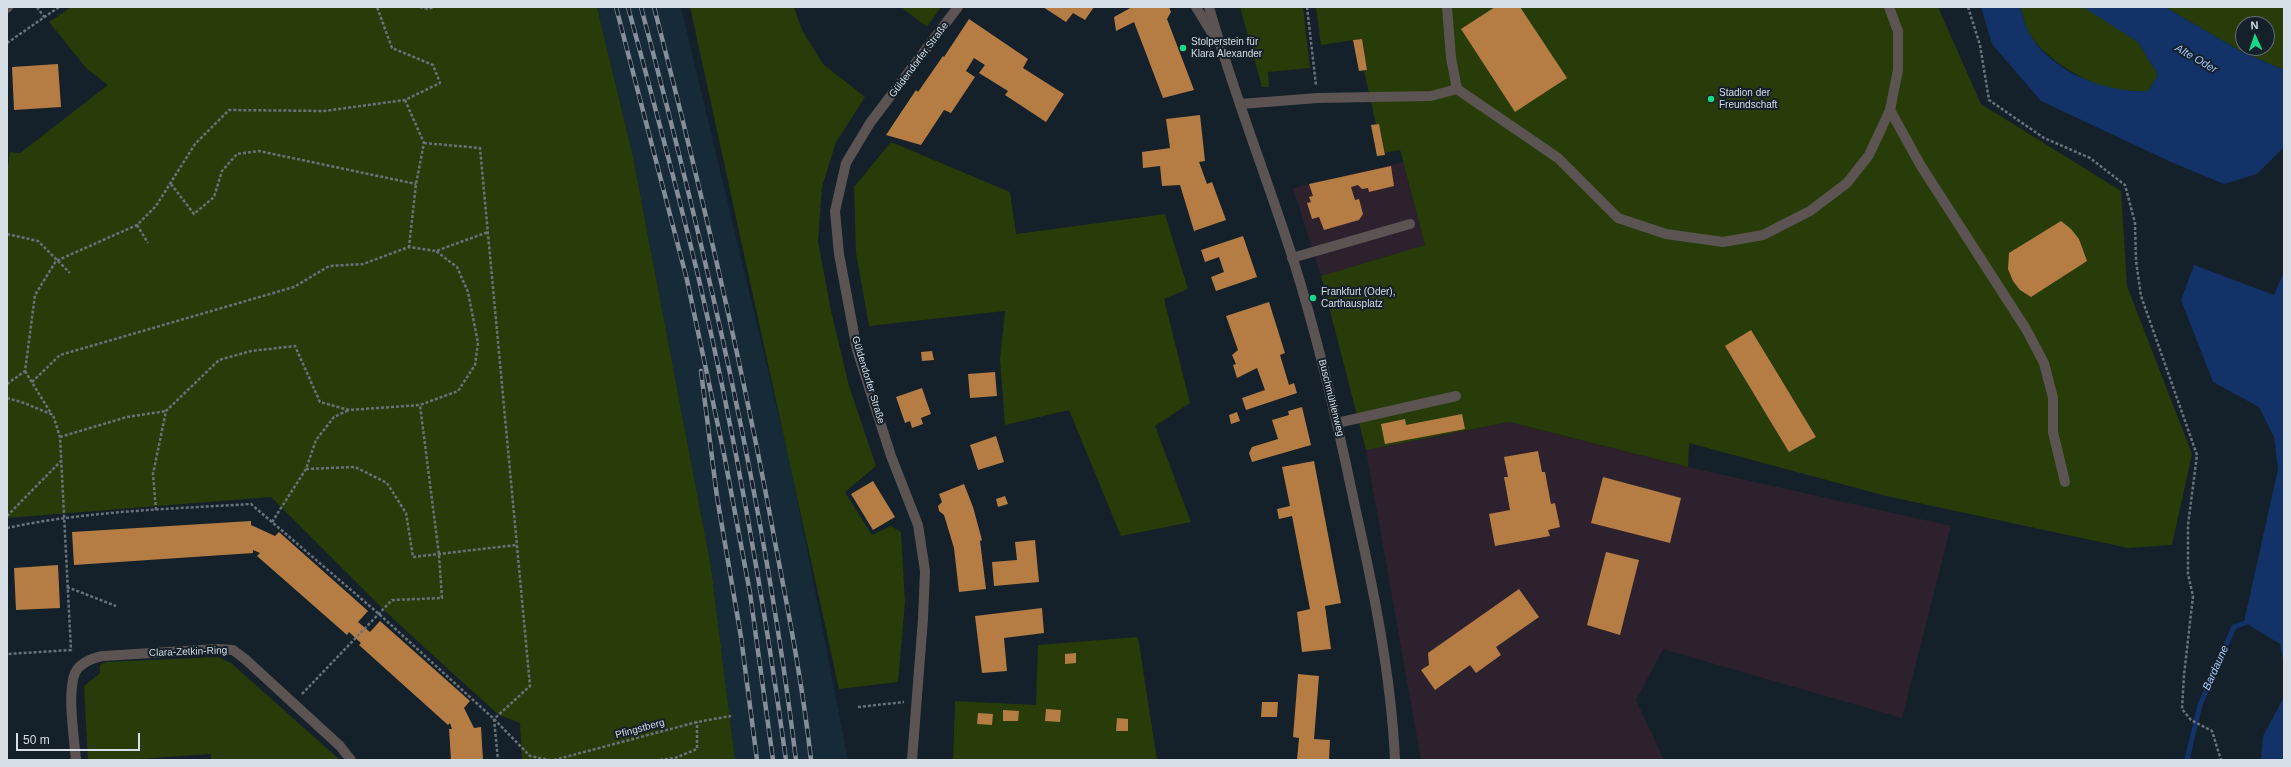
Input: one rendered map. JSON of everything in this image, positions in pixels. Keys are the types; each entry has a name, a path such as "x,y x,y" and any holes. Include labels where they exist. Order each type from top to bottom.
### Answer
{"street":[{"name":"Güldendorfer Straße","path":"912,760 924,571 918,526 891,456 857,350 839,254 835,211 846,163 870,123 958,7"},
{"name":"Buschmühlenweg","path":"1196,7 1220,47"},
{"name":"Buschmühlenweg","path":"1208,7 1220,47 1312,320 1337,423 1376,601 1393,719 1395,760"},
{"path":"1447,7 1450,58 1457,89 1558,158 1618,218 1666,234 1723,242 1763,235 1810,211 1847,183 1869,155 1890,110 1898,62 1898,31 1889,7"},
{"path":"1240,104 1318,98 1430,96 1457,89"},
{"path":"1890,110 1922,166 2026,329 2044,364 2053,398 2053,432 2065,482"},
{"path":"1292,258 1410,224"},
{"path":"1337,423 1456,396"},
{"name":"Clara-Zetkin-Ring","path":"76,760 71,689 76,672 90,659 217,649 233,650 245,659 340,746 351,760"}],"path":[{"path":"37,7 44,17"},
{"path":"7,43 59,7"},
{"path":"7,654 72,650 63,519 60,437 53,415 25,371 35,296 56,261 137,225 156,206 195,144 229,110 324,111 405,100 440,83 433,65 392,48 377,7"},
{"path":"420,7 429,9 432,7"},
{"path":"1307,7 1318,98"},
{"path":"1968,7 1980,45 1989,100 2044,138 2090,158 2125,185 2135,223 2136,261 2140,296 2197,455 2188,525 2188,574 2194,596 2184,675 2182,709 2191,720 2212,731 2221,760"},
{"path":"405,100 424,143 416,184 409,247"},
{"path":"424,143 480,148 530,686 494,719"},
{"path":"171,184 194,214 214,197 222,170 237,154 259,151 416,184"},
{"path":"137,225 148,243"},
{"path":"436,251 488,232"},
{"path":"7,234 38,241 56,261 70,273"},
{"path":"32,382 60,355 294,287 328,266 363,264 409,247 436,251 457,266 468,292 478,343 475,365 458,391 420,405 350,410 320,402 295,346 251,351 219,360 166,411 153,474 156,510"},
{"path":"7,384 25,371"},
{"path":"7,398 24,403 53,415"},
{"path":"293,702 392,600 442,598 439,555 420,405"},
{"path":"272,522 306,469 316,440 334,417 350,410"},
{"path":"60,437 127,417 166,411"},
{"path":"7,516 61,461"},
{"path":"306,469 355,467 387,483 406,512 413,558 516,545"},
{"path":"7,528 63,519 156,510 251,504 379,614 494,719 530,756 550,760"},
{"path":"67,588 116,606"},
{"path":"858,706 917,700"},
{"name":"Pfingstberg","path":"554,760 697,722 731,716"},
{"path":"494,719 498,760"},
{"path":"660,760 675,758 697,749 697,722"}],"shaded area":[{"path":"597,7 681,7 791,467 848,760 735,760 711,567 633,157"},
{"path":"1403,162 1425,245 1321,276 1293,188"},
{"path":"1509,422 1688,467 1951,526 1902,718 1663,649 1636,700 1664,760 1421,760 1366,450"}],"green space":[{"path":"71,7 597,7 633,157 711,567 735,760 522,760 520,723 499,715 448,669 386,612 271,497 7,518 7,173 10,152 20,153 108,85 87,69 49,22"},
{"path":"690,7 794,7 802,30 823,64 865,97 836,142 822,187 818,241 831,311 849,386 876,466 845,492 872,535 891,526 901,532 905,602 898,682 839,689"},
{"path":"901,7 941,7 927,27"},
{"path":"1240,7 1303,7 1310,68 1268,72 1269,87 1262,87"},
{"name":"Stadion der Freundschaft","path":"1316,7 1938,7 1981,104 2121,191 2127,286 2192,454 2172,545 2128,548 1886,496 1689,443 1688,467 1509,422 1366,450 1321,276 1425,245 1400,150 1385,153 1379,124 1376,124 1364,71 1367,70 1361,39 1321,45"},
{"path":"2020,7 2083,7 2094,12 2138,42 2158,75 2148,91 2114,89 2087,80 2053,59 2035,42 2029,33"},
{"path":"2165,7 2284,7 2284,70 2251,56 2275,56 2275,16 2235,16 2235,48"},
{"path":"891,142 1010,192 1016,234 1165,214 1188,289 1164,299 1190,403 1155,426 1191,522 1121,536 1069,410 1005,425 1000,359 1005,311 869,326 856,253 854,187"},
{"path":"1138,637 1157,760 953,760 955,701 1036,705 1038,645"},
{"path":"218,657 231,663 340,760 211,760 211,754 124,760 88,760 84,686 100,673 100,665 106,662"}],"water":[{"name":"Alte Oder","path":"1981,7 2020,7 2029,33 2039,47 2051,59 2065,69 2098,84 2132,91 2148,91 2158,75 2138,42 2083,7 2165,7 2235,48 2235,56 2251,56 2284,70 2284,147 2257,174 2224,184 2171,162 2041,101 1992,44"},
{"path":"2194,265 2274,295 2284,272 2284,665 2280,644 2244,622 2278,469 2274,437 2259,407 2213,382 2181,300"},
{"path":"2284,697 2284,760 2261,760 2263,736"}],"building":[{"path":"1043,7 1094,7 1085,20 1073,13 1066,22"},
{"path":"1132,7 1169,7 1171,12 1167,19 1194,90 1163,98 1134,22 1116,31 1114,17"},
{"path":"1495,7 1520,7 1567,78 1515,112 1461,29"},
{"path":"969,19 1028,59 1023,68 1064,94 1046,122 1005,95 1008,91 979,73 985,65 974,58 966,71 975,77 951,113 944,110 921,145 886,135 916,90 918,92 943,56 944,57"},
{"path":"1362,39 1367,70 1359,71 1353,40"},
{"path":"58,64 61,107 14,110 12,67"},
{"path":"1200,115 1205,161 1199,162 1207,184 1212,182 1226,220 1194,231 1180,185 1162,186 1160,166 1143,168 1142,152 1170,148 1166,119"},
{"path":"1379,124 1385,155 1377,156 1371,125"},
{"path":"1391,166 1394,186 1369,192 1368,188 1362,189 1358,185 1351,187 1355,200 1359,199 1363,214 1359,220 1324,230 1319,217 1312,219 1307,203 1311,202 1309,197 1313,196 1309,184"},
{"path":"2061,221 2071,229 2079,239 2087,261 2031,297 2020,290 2013,281 2008,269 2009,253"},
{"path":"1243,236 1257,277 1216,291 1211,277 1224,272 1219,257 1205,262 1201,250"},
{"path":"1269,302 1285,353 1280,355 1289,385 1294,383 1297,393 1246,410 1242,398 1265,390 1257,368 1237,378 1233,365 1236,364 1232,355 1238,350 1226,316"},
{"path":"1751,330 1816,437 1789,452 1725,346"},
{"path":"932,351 934,360 922,361 921,352"},
{"path":"995,372 997,396 970,398 968,374"},
{"path":"922,388 931,414 921,418 923,424 912,428 910,421 905,423 896,397"},
{"path":"1302,407 1311,445 1252,462 1249,453 1252,447 1278,439 1272,420 1289,415 1288,411"},
{"path":"1237,412 1240,421 1231,424 1229,415"},
{"path":"1462,414 1465,429 1385,444 1381,424 1405,419 1406,425"},
{"path":"996,436 1004,462 978,470 970,445"},
{"path":"1538,451 1542,472 1545,472 1551,504 1555,503 1560,527 1548,530 1550,536 1495,546 1489,514 1510,510 1504,477 1508,477 1504,457"},
{"path":"1314,461 1341,603 1325,606 1331,649 1302,652 1297,612 1310,609 1292,516 1279,519 1277,509 1290,506 1282,467"},
{"path":"1603,477 1681,498 1670,543 1591,523"},
{"path":"873,481 895,517 873,530 851,494"},
{"path":"964,484 973,507 982,540 980,541 986,589 959,592 954,548 944,515 939,511 938,506 942,502 939,494"},
{"path":"1005,496 1008,504 998,507 996,499"},
{"path":"251,521 251,525 275,536 279,532 368,611 358,622 370,632 380,621 470,701 464,708 474,728 481,727 483,760 451,760 449,729 452,729 450,723 448,725 359,645 361,643 349,632 347,635 257,556 260,553 253,550 253,553 74,565 72,532"},
{"path":"1035,540 1039,582 994,586 992,562 1017,560 1015,542"},
{"path":"1606,552 1639,560 1620,635 1587,625"},
{"path":"58,565 60,608 16,610 14,568"},
{"path":"1519,589 1539,617 1496,647 1501,655 1476,673 1470,665 1435,690 1421,670 1429,665 1428,653"},
{"path":"1042,608 1044,633 1004,638 1007,671 982,673 975,616"},
{"path":"1076,653 1076,663 1065,664 1065,654"},
{"path":"1298,674 1319,676 1314,739 1330,740 1329,760 1297,760 1299,738 1293,737"},
{"path":"1262,702 1278,702 1277,717 1261,717"},
{"path":"1046,709 1061,710 1060,722 1045,721"},
{"path":"1003,710 1019,711 1018,721 1003,721"},
{"path":"978,713 993,714 992,725 977,724"},
{"path":"1117,718 1128,719 1128,731 1116,731"}],"waterway":[{"name":"Bardaune","path":"2187,760 2200,705 2234,627 2250,621"}],"railway":[{"path":"616,7 687,280 724,454 750,593 773,760"},
{"path":"628,7 683,214 726,402 759,580 786,760"},
{"path":"641,7 689,193 732,381 768,570 796,760"},
{"path":"654,7 704,207 749,408 795,651 811,760"},
{"path":"701,371 717,497 741,637 757,760"}],"place":[{"name":"Stolperstein für Klara Alexander","path":"1183,48"},
{"name":"Stadion der Freundschaft","path":"1711,99"},
{"name":"Frankfurt (Oder), Carthausplatz","path":"1313,298"}]}
